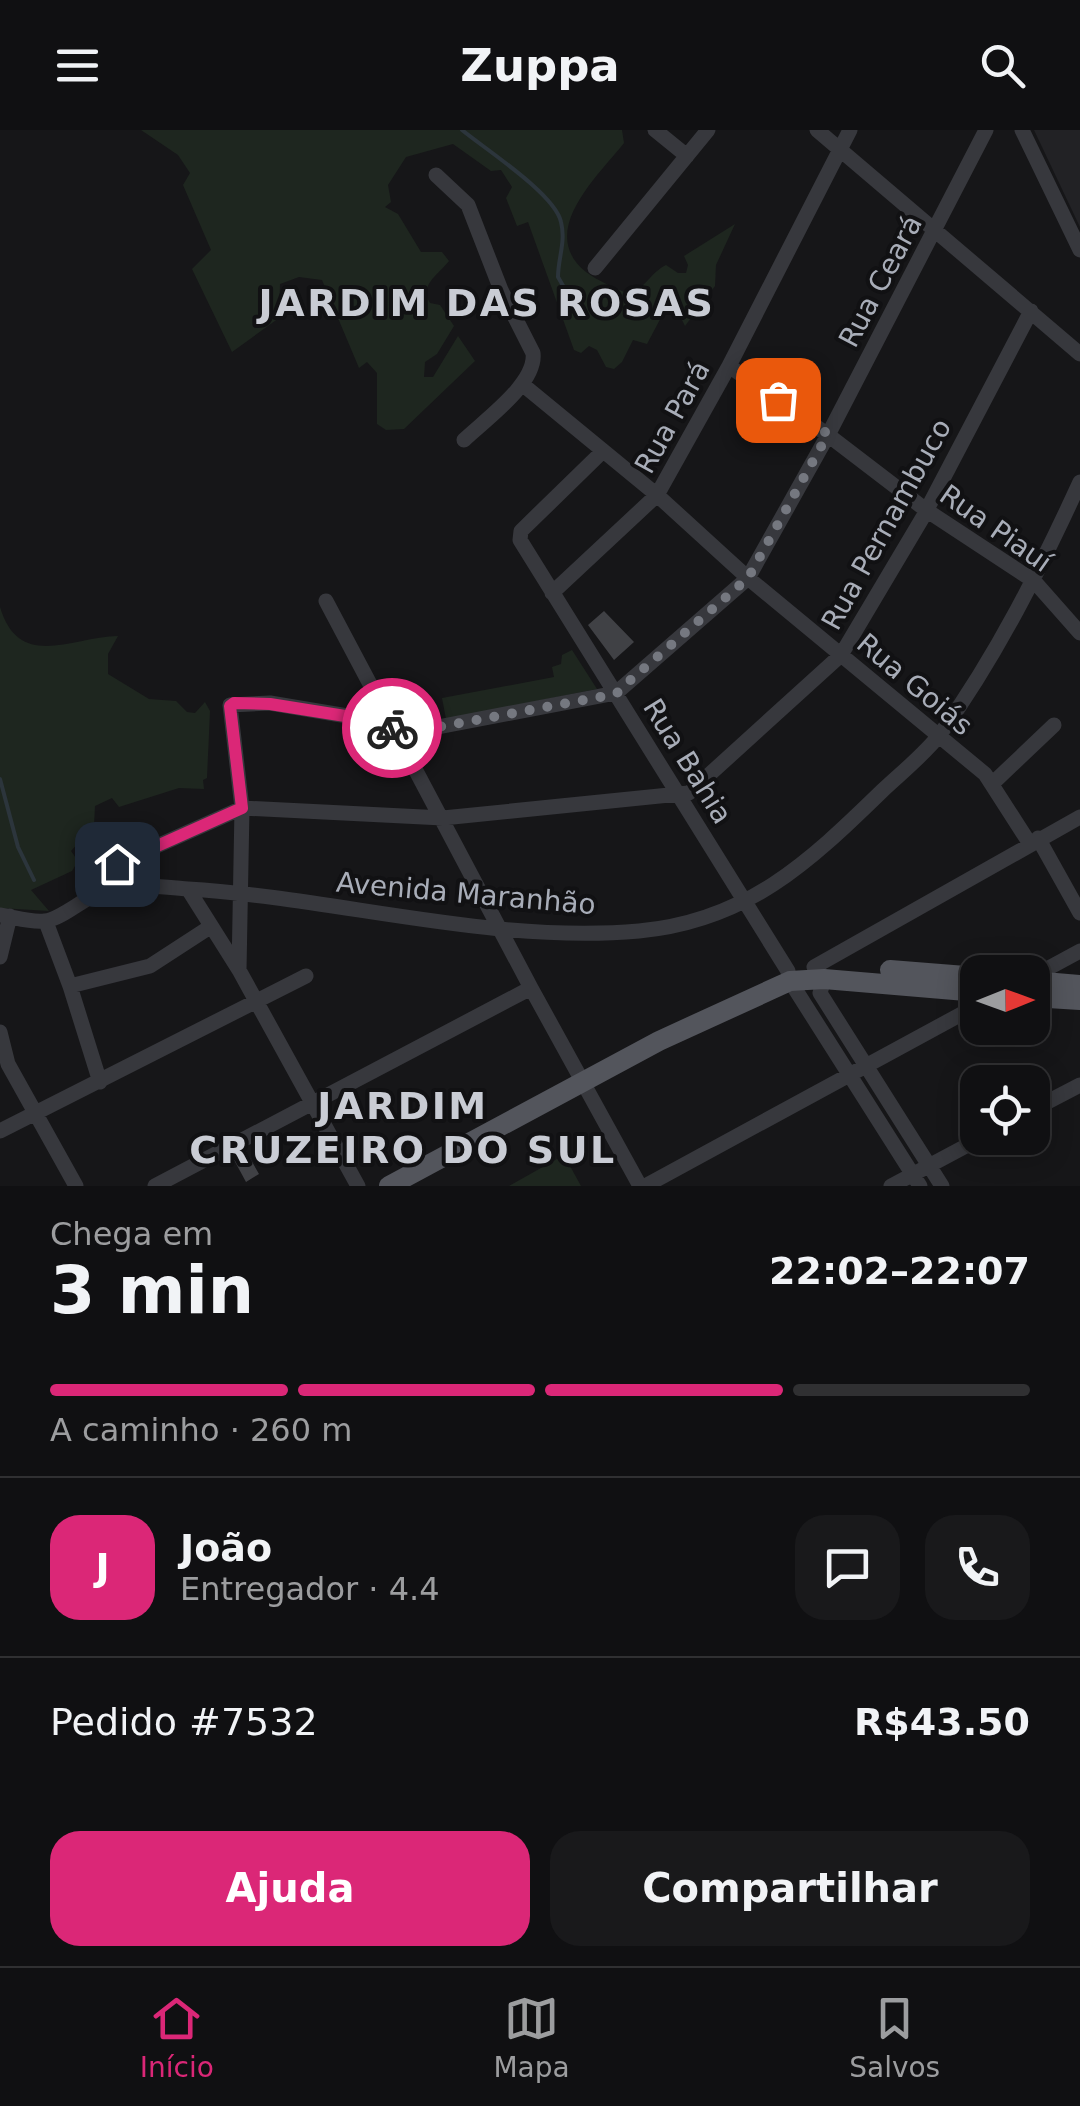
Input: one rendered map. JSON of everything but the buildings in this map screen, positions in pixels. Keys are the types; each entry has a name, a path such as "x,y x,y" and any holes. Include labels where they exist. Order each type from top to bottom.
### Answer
{"main road":[{"path":"389,1186 789,976 960,991"},
{"path":"819,980 960,976"},
{"path":"1050,981 1080,985"},
{"path":"1050,998 1080,1000"}],"street":[{"path":"655,130 686,156"},
{"path":"595,268 708,130"},
{"path":"817,130 1080,354"},
{"name":"Rua Pará","path":"552,592 657,495 729,366 850,130"},
{"name":"Rua Ceará","path":"616,694 748,578 828,434 986,130"},
{"path":"1022,130 1080,250"},
{"path":"436,175 468,206 501,290 533,353 532,373 464,440"},
{"name":"Rua Pernambuco","path":"681,796 841,655 926,510 1031,311"},
{"name":"Rua Piauí","path":"729,366 828,434 926,510 1034,581 1080,633"},
{"name":"Rua Goiás","path":"522,384 993,783 1080,912"},
{"name":"Rua Bahia","path":"602,452 525,527 520,540 916,1180"},
{"name":"Avenida Maranhão","path":"46,922 84,900 116,888 188,889 498,927 636,931 684,924 746,902 828,843 938,736 985,666 1034,581 1080,482"},
{"path":"326,602 531,988 642,1186 960,1014"},
{"path":"239,970 242,808 230,706 270,704 393,729 616,694"},
{"path":"993,783 1054,725"},
{"path":"84,900 112,866 242,808 443,818 681,796"},
{"path":"804,1002 819,980 1034,841 1080,817"},
{"path":"188,889 239,970 358,1186"},
{"path":"0,957 5,916 46,922 100,1082"},
{"path":"70,986 150,966 210,928"},
{"path":"1050,968 1080,951"},
{"path":"0,1131 306,976"},
{"path":"819,980 942,1186"},
{"path":"155,1186 531,988"},
{"path":"0,1032 4,1065 76,1186"},
{"path":"1050,1101 1080,1085"},
{"path":"891,1186 916,1180 929,1165 960,1149"}],"shaded area":[{"path":"141,130 622,130 624,143 576,205 567,240 572,256 586,272 629,294 666,265 686,273 684,256 735,224 716,265 715,286 685,326 680,304 665,310 647,344 633,340 614,369 606,367 597,350 589,346 581,353 574,350 528,222 517,226 506,198 512,187 501,170 491,171 453,144 406,157 388,185 391,202 385,207 398,214 421,252 442,252 449,261 431,280 427,297 430,303 440,305 454,326 437,354 425,362 424,377 433,377 458,336 475,361 404,429 386,430 377,424 377,373 367,362 359,368 322,280 299,277 280,284 279,318 232,352 192,269 211,250 183,185 190,173 178,155"},
{"path":"1034,130 1080,130 1080,227"},
{"path":"0,607 9,627 33,645 118,636 108,654 108,674 149,699 176,701 187,712 195,713 205,702 210,711 204,789 179,788 119,807 112,798 95,806 94,826 71,851 78,861 72,871 31,890 49,911 0,908"},
{"path":"572,650 597,689 446,719 442,698 554,677 552,667 561,664 562,655"},
{"path":"564,1155 581,1186 509,1186"}],"waterway":[{"path":"462,130 533,186 556,211 563,236 558,277 580,315"},
{"path":"0,779 18,847 34,880"}],"way so far":[{"path":"392,728 396,735 616,694 748,578 789,507 828,434 778,400"}],"district":[{"name":"JARDIM DAS ROSAS","path":"487,303"},
{"name":"JARDIM CRUZEIRO DO SUL","path":"403,1128"}],"route":[{"path":"117,864 242,808 230,706 234,703 270,704 389,723 392,728"}]}
